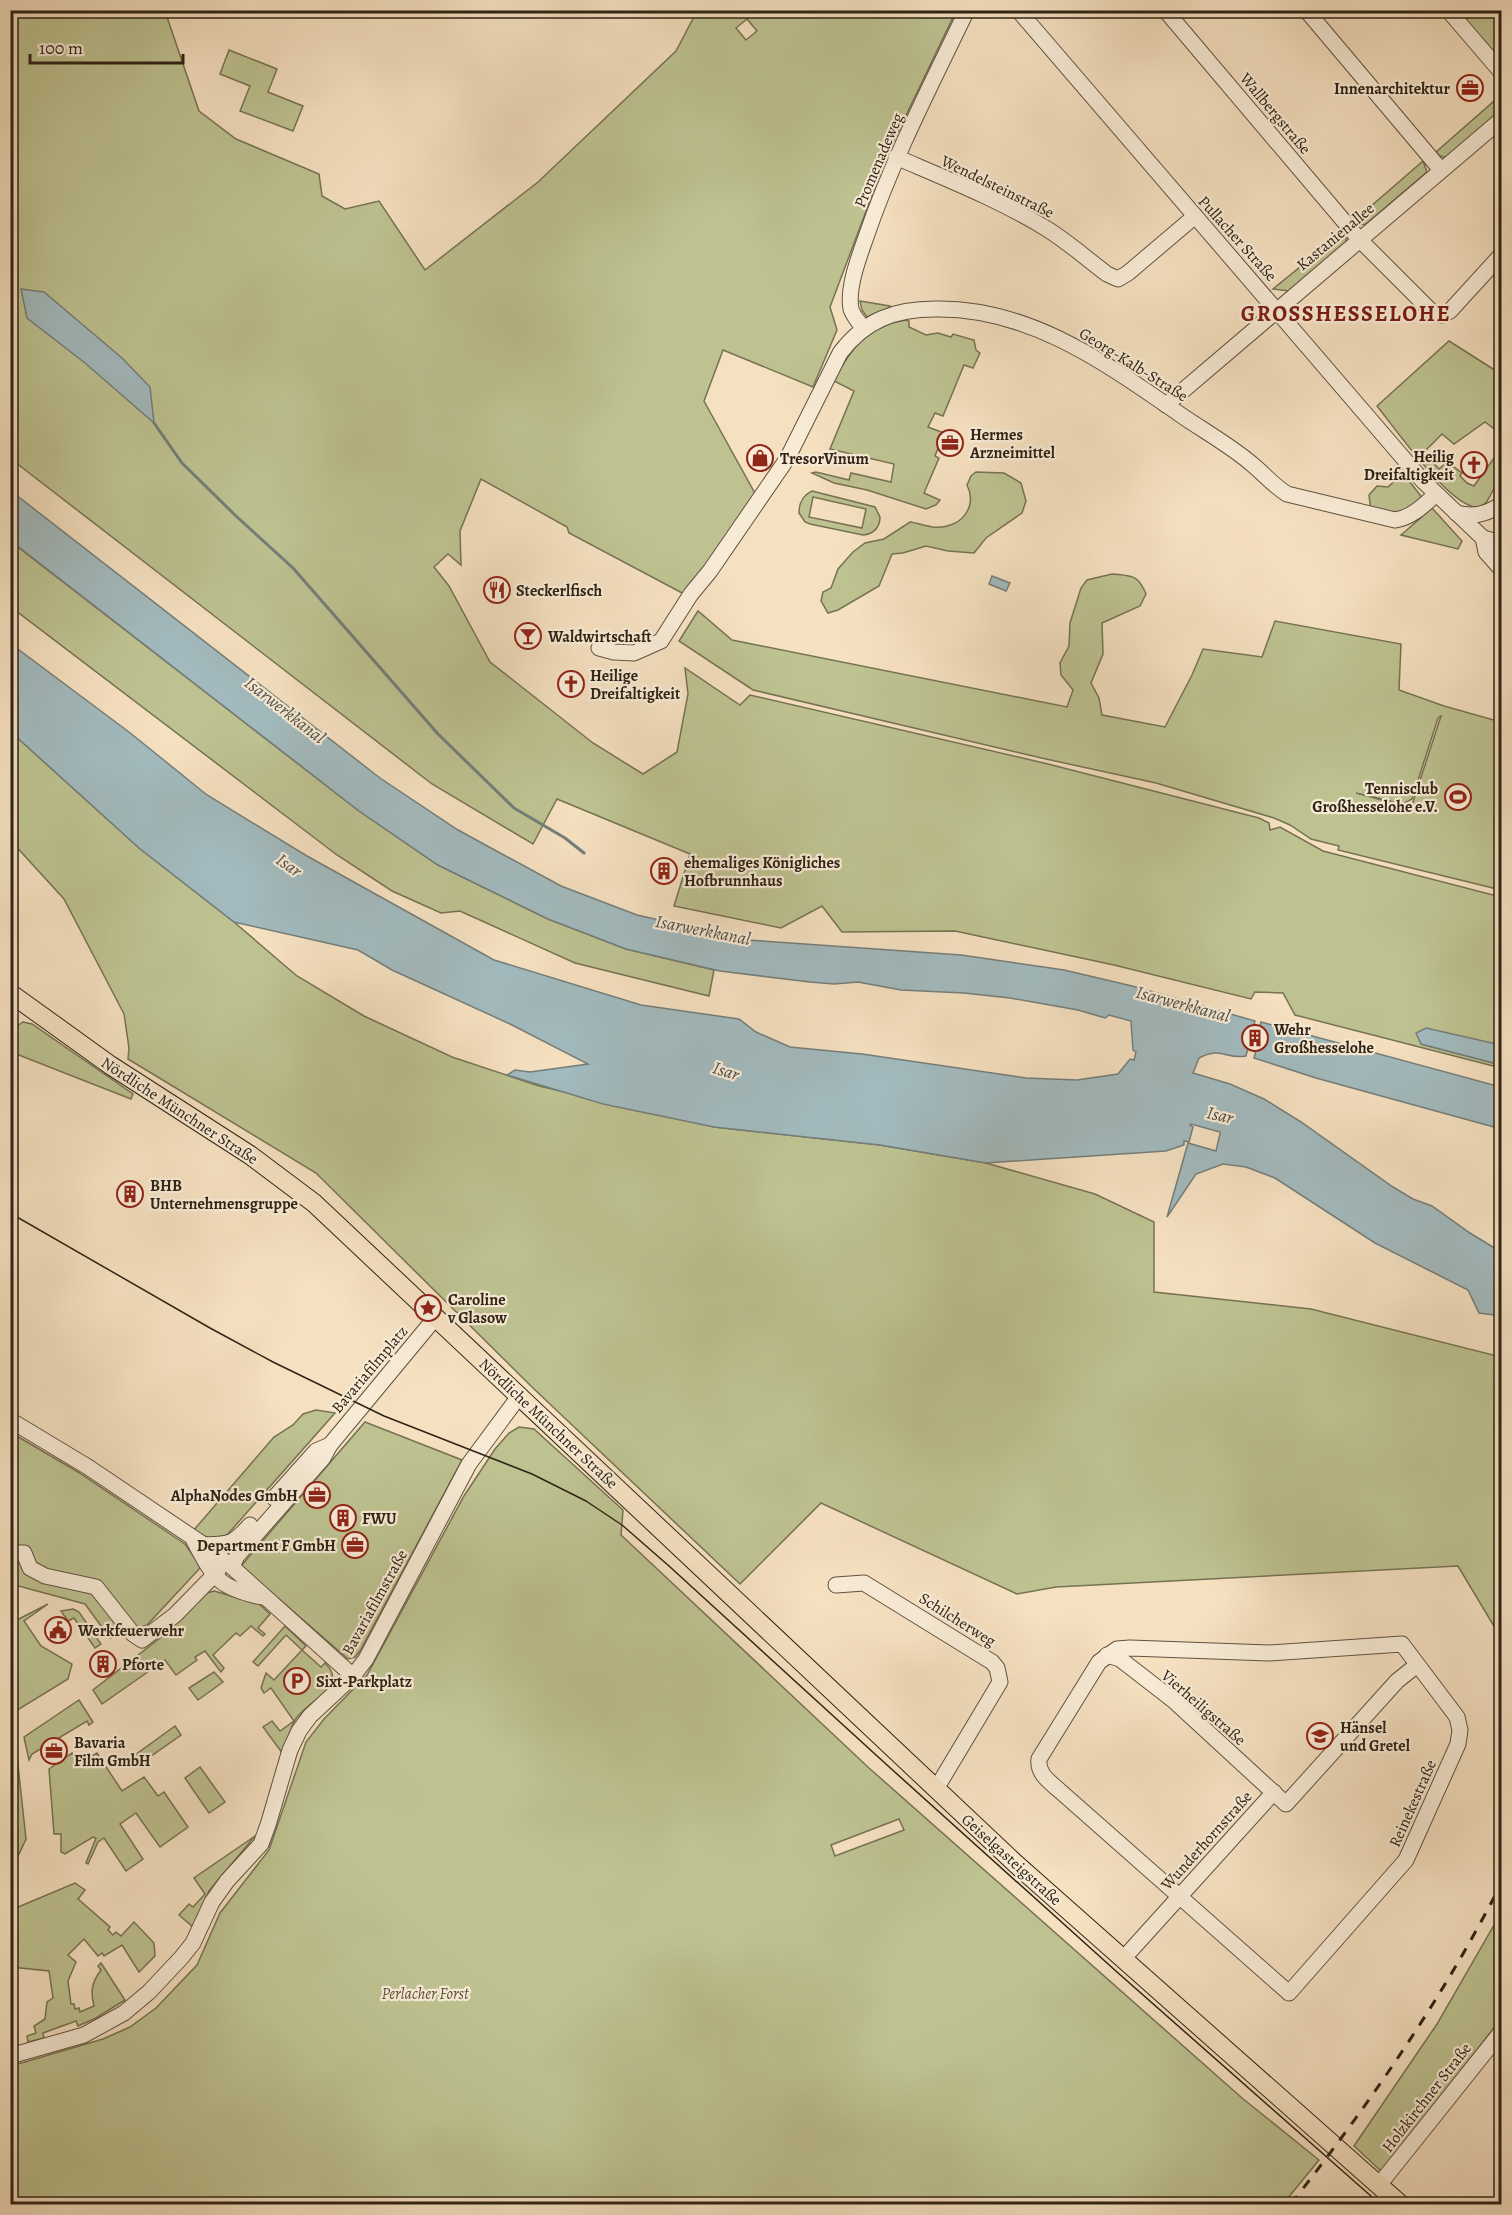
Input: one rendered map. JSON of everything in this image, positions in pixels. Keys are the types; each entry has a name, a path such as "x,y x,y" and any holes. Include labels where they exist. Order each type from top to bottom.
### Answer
{"main road":[{"name":"Nördliche Münchner Straße","path":"14,1001 250,1155 314,1203 633,1503"},
{"name":"Geiselgasteigstraße","path":"633,1503 1016,1864 1401,2205"}],"street":[{"name":"Promenadeweg","path":"863,328 851,308 855,274 876,207 896,158 967,10"},
{"name":"Pullacher Straße","path":"1018,10 1436,494 1483,538 1486,552 1502,570"},
{"name":"Wallbergstraße","path":"1165,10 1359,239 1432,312 1442,315 1450,311 1502,254"},
{"path":"1306,10 1441,170"},
{"path":"1448,10 1502,73"},
{"name":"Kastanienallee","path":"1166,405 1502,119"},
{"name":"Wendelsteinstraße","path":"896,158 971,190 1029,219 1048,230 1107,274 1118,279 1194,216"},
{"name":"Georg-Kalb-Straße","path":"599,648 614,652 634,653 662,641 691,594 710,571 788,459 840,353 863,328 897,313 923,309 964,309 997,315 1037,328 1085,351 1253,465 1275,487 1287,494 1395,520 1404,519 1412,514 1436,494"},
{"path":"1456,513 1480,516 1500,504"},
{"path":"1500,504 1483,538 1502,543"},
{"name":"Bavariafilmplatz","path":"10,1553 24,1553 30,1568 45,1575 96,1587 133,1634 142,1640 175,1615 237,1556 323,1458 330,1445 432,1313"},
{"name":"Bavariafilmstraße","path":"10,2056 84,2035 124,2013 149,1992 193,1943 212,1902 227,1881 261,1844 298,1731 310,1716 353,1676 366,1659 469,1464 520,1395"},
{"path":"10,1420 88,1467 204,1546 221,1571 223,1585 265,1597"},
{"name":"Bavariafilmplatz","path":"204,1546 227,1544 237,1540 316,1450 330,1445"},
{"path":"204,1546 221,1571 250,1584 353,1676"},
{"name":"Schilcherweg","path":"836,1585 864,1583 992,1662 998,1668 1000,1682 936,1789"},
{"name":"Reinekestraße","path":"1402,1644 1417,1665 1457,1717 1460,1730 1458,1744 1406,1860 1289,1993 1060,1791 1038,1767 1039,1759 1099,1662 1117,1649 1269,1653 1402,1644"},
{"name":"Vierheiligstraße","path":"1107,1655 1120,1659 1173,1700 1274,1792"},
{"name":"Wunderhornstraße","path":"1123,1959 1274,1792 1286,1804 1397,1681 1417,1665"},
{"name":"Holzkirchner Straße","path":"1379,2185 1502,2031"}],"green space":[{"path":"10,11 165,11 199,111 236,139 319,174 322,196 345,209 379,201 425,270 538,182 676,51 697,11 956,11 888,153 830,307 837,330 813,387 723,350 704,401 757,497 684,594 569,533 567,527 481,479 460,531 461,565 448,554 434,567 449,586 490,662 593,743 643,774 677,752 688,694 685,668 740,705 750,695 1048,764 1259,818 1269,823 1270,830 1280,827 1323,851 1501,897 1501,1045 1473,1040 1421,1044 1501,1065 1501,1068 1295,1015 1283,993 1255,992 1251,999 1114,965 955,931 842,932 822,906 781,928 674,906 690,854 557,799 533,844 432,784 11,459","holes":["747,19 757,31 746,40 736,28"]},
{"path":"1476,11 1501,11 1501,67 1463,22"},
{"path":"229,50 277,69 268,92 303,106 293,131 240,111 250,86 220,74"},
{"path":"1501,95 1501,112 1448,158 1436,152"},
{"path":"1423,161 1427,172 1366,224 1359,225 1355,220"},
{"path":"1343,232 1346,236 1346,243 1289,291 1273,289"},
{"path":"860,301 890,306 891,307 867,317"},
{"path":"909,321 909,327 926,335 938,333 951,337 953,334 974,340 976,350 980,353 973,368 964,365 943,416 935,413 928,427 944,433 935,456 939,458 924,493 940,500 936,505 926,509 867,490 834,483 812,473 849,480 851,473 891,482 894,464 830,449 854,391 834,381 854,349 862,341 881,328"},
{"path":"1449,341 1501,374 1501,434 1485,422 1454,444 1442,434 1424,452 1439,469 1447,462 1462,473 1460,476 1467,483 1474,486 1494,458 1498,461 1501,457 1497,482 1486,502 1479,507 1466,504 1438,481 1377,406"},
{"path":"976,472 1004,473 1021,483 1026,501 1022,513 986,538 974,553 926,546 892,554 879,586 838,610 828,613 821,601 823,592 831,588 838,569 853,552 865,543 884,539 910,522 942,527 958,521 968,510 970,494 967,485 971,476"},
{"path":"1403,473 1424,500 1405,515 1371,511 1369,495 1377,486 1388,487"},
{"path":"812,491 875,507 880,517 879,524 873,532 863,535 805,522 799,513 800,503","holes":["813,497 866,509 862,528 809,517"]},
{"path":"1432,508 1462,541 1458,549 1401,535"},
{"path":"10,541 359,811 438,865 548,919 626,949 714,970 709,996 575,963 460,911 441,913 392,891 337,855 11,607"},
{"path":"1112,574 1129,576 1137,579 1146,594 1140,606 1102,623 1103,654 1091,683 1099,698 1102,715 1165,727 1203,649 1262,657 1275,621 1401,644 1399,690 1501,722 1501,890 1338,850 1339,846 1311,839 1290,825 1274,818 1156,783 753,690 679,641 698,611 732,640 1067,707 1073,690 1061,675 1060,663 1069,646 1070,623 1081,588 1087,580","holes":["1441,716 1411,808 1356,793 1403,804 1412,799 1438,718"]},
{"path":"11,732 139,848 234,922 297,976 364,1016 452,1057 539,1086 714,1127 880,1145 986,1163 1095,1194 1154,1222 1154,1292 1311,1309 1501,1357 1501,1638 1458,1566 1056,1587 1017,1594 821,1503 740,1584 533,1388 316,1173 128,1059 129,1048 124,1014 64,899 11,841"},
{"path":"23,1022 32,1024 133,1094 131,1099 11,1052 11,1030"},
{"path":"316,1410 335,1413 227,1535 211,1539 193,1531 274,1437 293,1425 303,1414"},
{"path":"365,1422 462,1460 360,1651 355,1657 348,1659 241,1566"},
{"name":"Perlacher Forst","path":"519,1427 534,1429 623,1510 621,1535 869,1768 1242,2098 1319,2160 1283,2204 11,2204 11,2066 103,2039 130,2027 156,2008 197,1965 220,1913 269,1850 306,1742 324,1719 367,1675 464,1496 495,1449 509,1433","holes":["899,1819 904,1830 835,1856 831,1845"]},
{"path":"10,1432 78,1472 185,1544 201,1567 147,1625 110,1638 85,1604 11,1584"},
{"path":"214,1591 259,1604 270,1614 258,1628 265,1634 263,1636 251,1626 240,1636 236,1633 213,1655 224,1668 221,1672 205,1651 195,1657 197,1660 176,1675 165,1660 102,1704 93,1690 160,1638 207,1593"},
{"path":"48,1604 24,1621 41,1646 72,1664 68,1679 11,1714 11,1623"},
{"path":"73,1609 79,1612 101,1644 95,1648 74,1618 68,1621 61,1611"},
{"path":"285,1626 306,1646 302,1650 286,1635 258,1666 253,1662"},
{"path":"302,1650 321,1667 325,1663 332,1672 333,1680 323,1694 299,1714 289,1734 283,1754 263,1727 272,1721 280,1731 294,1721 271,1688 264,1693 261,1688 266,1673 274,1680"},
{"path":"214,1672 223,1682 198,1700 189,1688"},
{"path":"79,1700 93,1722 89,1725 87,1721 32,1754 29,1760 24,1737"},
{"path":"175,1726 181,1735 137,1766 131,1758"},
{"path":"11,1747 14,1748 17,1756 26,1839 11,1871"},
{"path":"72,1753 79,1764 97,1753 122,1791 144,1777 158,1796 164,1792 188,1827 160,1847 136,1813 120,1824 143,1859 126,1871 104,1838 98,1842 88,1864 86,1863 96,1838 93,1837 65,1854 61,1852 61,1834 54,1834 49,1769"},
{"path":"200,1767 225,1802 209,1813 185,1778"},
{"path":"255,1836 209,1891 193,1927 179,1915 189,1904 193,1907 205,1894 194,1878"},
{"path":"75,1883 85,1890 78,1899 110,1927 108,1930 113,1935 116,1932 121,1936 134,1922 154,1943 155,1956 139,1972 122,1945 104,1956 102,1953 98,1956 84,1939 68,1955 76,1962 68,1981 71,2004 74,2004 75,2009 79,2008 80,2012 94,2006 93,1987 101,1970 98,1966 101,1963 125,2000 78,2026 76,2021 43,2033 44,2038 28,2042 27,2036 36,2033 34,2026 45,2019 47,2002 53,1998 49,1971 11,1967 11,1910"},
{"path":"1501,1913 1501,2019 1382,2172 1354,2146 1437,2024"}],"water":[{"path":"21,289 44,292 122,358 150,387 154,423 85,363 27,318"},
{"name":"Isar","path":"11,491 380,778 458,830 561,886 637,915 748,940 961,955 1064,970 1132,986 1255,1021 1246,1056 1219,1053 1207,1055 1199,1058 1193,1073 1230,1084 1264,1099 1301,1122 1393,1187 1413,1199 1432,1206 1501,1252 1501,1316 1479,1313 1468,1290 1375,1243 1275,1178 1246,1167 1223,1164 1196,1174 1167,1217 1188,1143 1216,1151 1220,1132 1191,1124 1193,1127 1189,1142 1184,1141 1184,1145 1166,1151 986,1163 880,1145 714,1127 603,1104 507,1075 515,1070 530,1072 588,1064 510,1024 392,970 358,950 234,922 139,848 11,732 11,644 129,732 207,795 307,856 494,960 641,1005 739,1019 756,1032 790,1047 862,1054 1026,1078 1077,1080 1118,1074 1130,1059 1134,1060 1136,1052 1133,1050 1131,1021 1109,1015 1105,1018 1078,1010 1010,998 901,990 858,982 834,984 810,982 720,971 626,949 548,919 438,865 359,811 11,541"},
{"path":"992,576 1010,583 1006,591 989,584"},
{"path":"1261,1022 1501,1087 1501,1129 1316,1078 1254,1058"},
{"path":"1426,1028 1501,1045 1501,1065 1421,1044 1416,1033"}],"waterway":[{"path":"154,423 182,463 293,568 438,734 514,808 565,838 584,853"},
{"name":"Isarwerkkanal","path":"1237,1037 1272,1046"}],"tram line":[{"path":"10,1213 273,1362 384,1416 532,1474 586,1501 622,1525 1117,1972 1380,2204"}],"railway":[{"path":"1291,2204 1404,2049 1455,1967 1502,1882"}],"place":[{"name":"Innenarchitektur","path":"1470,88"},
{"name":"Hermes Arzneimittel","path":"950,443"},
{"name":"TresorVinum","path":"760,458"},
{"name":"Heilig Dreifaltigkeit","path":"1474,465"},
{"name":"Steckerlfisch","path":"497,590"},
{"name":"Waldwirtschaft","path":"528,636"},
{"name":"Heilige Dreifaltigkeit","path":"571,684"},
{"name":"Tennisclub Großhesselohe e.V.","path":"1458,797"},
{"name":"ehemaliges Königliches Hofbrunnhaus","path":"664,871"},
{"name":"Wehr Großhesselohe","path":"1255,1038"},
{"name":"BHB Unternehmensgruppe","path":"130,1194"},
{"name":"Caroline v Glasow","path":"428,1308"},
{"name":"AlphaNodes GmbH","path":"317,1495"},
{"name":"FWU","path":"343,1518"},
{"name":"Department F GmbH","path":"355,1545"},
{"name":"Werkfeuerwehr","path":"58,1630"},
{"name":"Pforte","path":"103,1664"},
{"name":"Sixt-Parkplatz","path":"297,1681"},
{"name":"Hänsel und Gretel","path":"1320,1736"},
{"name":"Bavaria Film GmbH","path":"54,1751"}],"district":[{"name":"GROSSHESSELOHE","path":"1346,313"}]}
